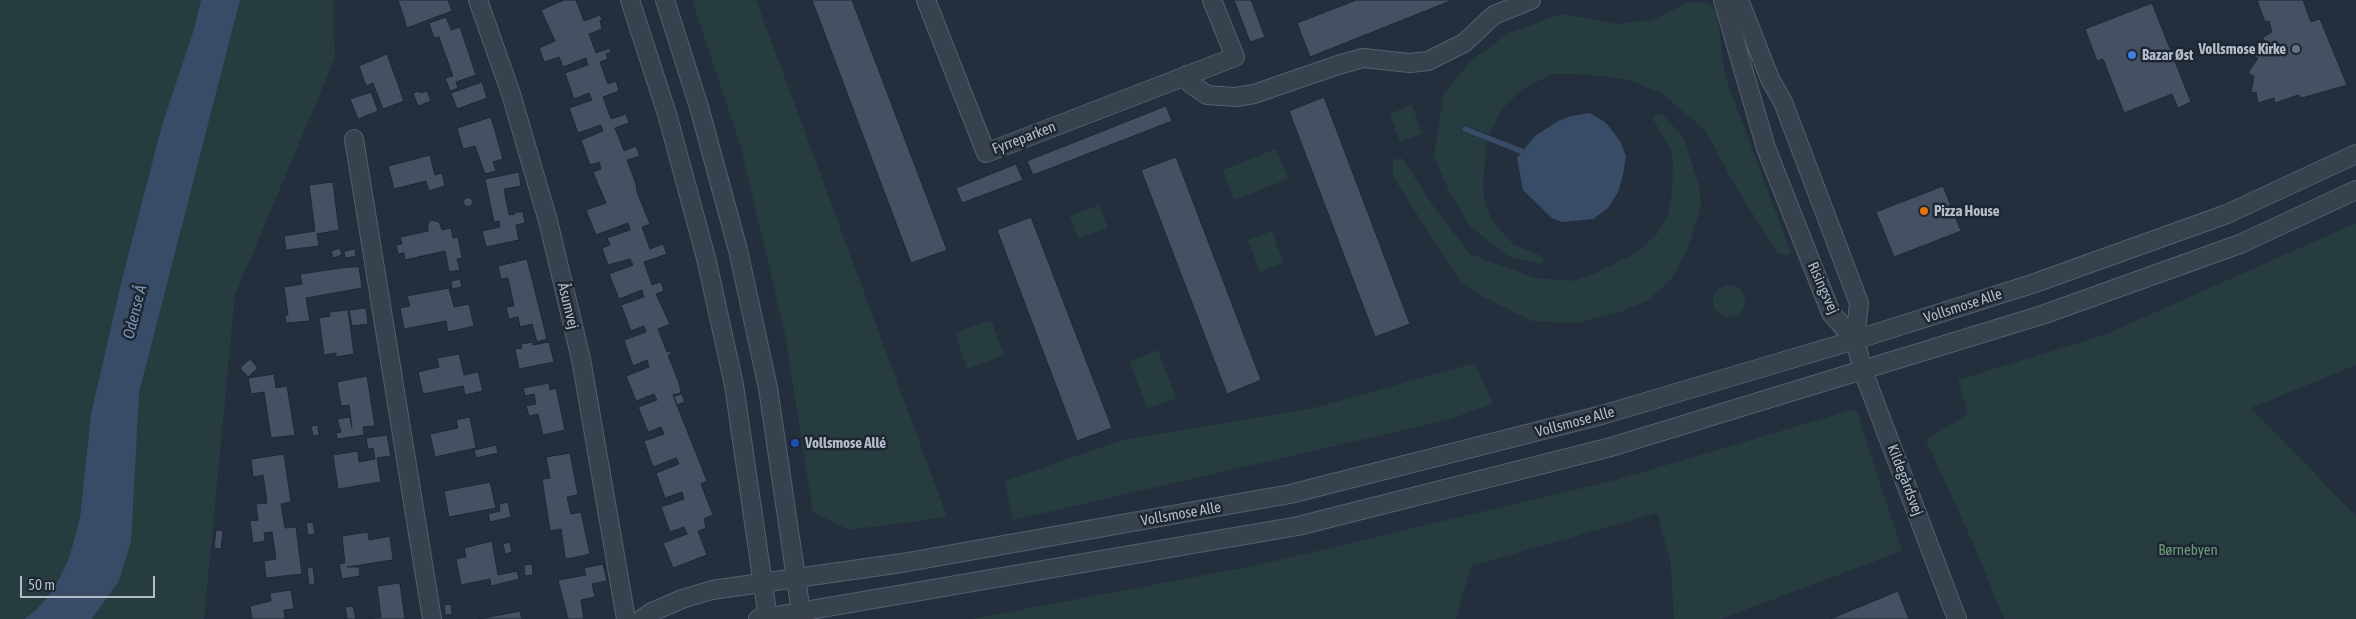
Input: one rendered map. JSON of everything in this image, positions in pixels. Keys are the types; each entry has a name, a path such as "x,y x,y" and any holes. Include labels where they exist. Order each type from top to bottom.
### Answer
{"street":[{"name":"Åsumvej","path":"478,0 511,94 548,221 581,359 626,619"},
{"path":"630,0 667,114 706,258 734,385 764,581 765,618 802,615 1298,526 1611,447 2042,315 2240,244 2356,190"},
{"path":"665,0 699,107 738,250 768,388 802,615"},
{"name":"Fyrreparken","path":"926,0 986,153 1235,57 1212,0"},
{"path":"1187,75 1191,84 1207,95 1235,97 1254,94 1363,58 1410,63 1428,62 1459,46 1494,15 1531,0"},
{"name":"Risingsvej","path":"1724,0 1771,162 1831,313 1855,340"},
{"name":"Risingsvej","path":"1738,0 1770,79 1783,102 1859,303 1855,340"},
{"path":"354,139 432,619"},
{"name":"Vollsmose Alle","path":"764,581 902,563 1290,494 1602,415 1855,340 2032,284 2227,214 2356,154"},
{"name":"Kildegårdsvej","path":"1855,340 1863,371 1958,619"},
{"path":"642,619 652,612 682,599 712,590 764,581"}],"green space":[{"path":"0,0 201,0 194,29 162,125 123,275 91,414 80,518 69,558 53,591 36,610 24,619 0,619"},
{"path":"240,0 333,0 335,58 235,295 204,619 92,619 97,614 135,428 139,393"},
{"path":"692,0 756,0 947,517 848,530 813,512 785,334 741,147"},
{"path":"1690,2 1710,4 1717,13 1725,76 1791,253 1785,256 1777,252 1734,184 1706,131 1661,93 1626,79 1580,74 1552,74 1521,90 1501,110 1490,134 1464,125 1461,131 1487,141 1483,185 1485,204 1492,220 1513,244 1541,256 1544,259 1542,264 1509,257 1471,227 1449,191 1434,156 1444,93 1473,59 1509,33 1559,15 1570,15 1617,24 1652,20"},
{"path":"1412,105 1422,134 1400,142 1390,114"},
{"path":"1658,113 1662,114 1683,137 1700,189 1701,207 1687,250 1670,281 1648,300 1623,311 1577,323 1532,321 1482,296 1461,282 1393,177 1393,160 1402,158 1434,207 1470,254 1535,278 1572,281 1598,272 1634,254 1657,234 1668,215 1672,193 1673,163 1671,151 1652,117"},
{"path":"1276,149 1288,179 1234,200 1223,170"},
{"path":"1099,205 1108,228 1078,239 1070,216"},
{"name":"Børnebyen","path":"2356,223 2356,365 2251,408 2356,516 2356,619 2004,619 1978,554 1926,440 1968,414 1958,380 2104,335"},
{"path":"1272,231 1283,263 1260,272 1248,240"},
{"path":"1729,285 1735,286 1740,290 1744,295 1744,307 1740,312 1735,316 1729,317 1723,316 1718,312 1714,307 1713,301 1714,295 1718,290 1723,286"},
{"path":"991,320 1004,355 967,369 955,333"},
{"path":"1158,350 1176,398 1147,409 1130,361"},
{"path":"1475,363 1493,404 1447,420 1013,520 1005,481 1122,440 1314,408"},
{"path":"1852,410 1857,412 1902,551 1721,619 1674,619 1671,564 1657,513 1471,566 1456,619 972,619 1258,565 1616,480"}],"water":[{"name":"Odense Å","path":"201,0 240,0 139,393 131,542 119,581 92,619 24,619 36,610 53,591 69,558 80,518 91,414 123,275 162,125 194,29"},
{"path":"1590,113 1606,123 1620,141 1626,156 1623,175 1618,192 1608,208 1593,219 1562,222 1552,218 1523,190 1517,158 1535,136 1558,121 1571,116"}],"building":[{"path":"398,0 448,0 452,11 407,28"},
{"path":"564,0 576,0 584,21 600,15 602,29 589,34 596,53 610,48 611,52 606,54 608,59 600,62 608,84 616,81 619,91 603,97 611,119 626,114 629,123 615,128 624,151 636,146 640,156 627,160 650,224 642,227 650,249 663,244 667,254 644,262 652,285 661,282 664,291 656,294 670,324 658,329 667,352 670,351 671,354 668,355 681,393 673,395 707,481 701,484 713,515 704,519 706,528 698,531 707,555 673,568 663,543 687,534 684,527 670,532 661,507 684,499 682,492 665,498 656,473 679,464 676,458 653,467 644,441 664,434 661,427 648,432 638,407 657,400 654,394 636,401 626,376 649,367 647,360 633,366 624,340 646,332 644,326 631,331 621,305 644,297 642,290 619,299 609,274 633,265 630,259 608,265 602,248 610,245 607,238 630,230 628,223 596,235 586,210 606,203 593,172 601,169 599,162 590,165 581,140 603,131 601,125 578,133 569,108 592,100 589,93 574,99 565,73 588,65 586,58 563,67 559,57 544,62 539,48 555,41 541,10"},
{"path":"812,0 852,0 947,250 911,263"},
{"path":"1234,0 1251,0 1265,37 1250,42"},
{"path":"1356,0 1453,0 1310,57 1297,23"},
{"name":"Vollsmose Kirke","path":"2257,0 2303,0 2311,22 2320,19 2347,85 2302,98 2298,95 2275,103 2274,98 2258,103 2256,92 2251,93 2254,76 2248,73 2258,58 2252,55 2266,42 2262,38 2272,32 2269,21 2265,22"},
{"path":"2152,3 2191,102 2178,108 2172,94 2124,113 2103,59 2097,61 2085,29"},
{"path":"446,17 451,30 460,27 476,75 456,82 458,88 450,91 445,78 453,76 439,37 434,38 429,23"},
{"path":"387,54 404,101 383,109 373,83 366,86 359,66"},
{"path":"482,82 487,98 457,109 451,93"},
{"path":"419,91 420,93 427,91 431,101 418,106 413,93"},
{"path":"371,92 378,111 358,119 350,99"},
{"path":"1324,97 1410,324 1375,337 1289,111"},
{"path":"1166,106 1172,121 1033,175 1027,161"},
{"path":"491,117 503,159 493,162 496,171 485,174 475,146 463,149 457,128"},
{"path":"430,155 435,175 442,173 445,186 429,191 426,181 394,189 388,166"},
{"path":"1176,157 1261,380 1227,394 1141,170"},
{"path":"1016,164 1023,180 962,203 956,188"},
{"path":"519,172 521,186 504,189 509,215 515,214 514,212 523,212 525,223 516,225 519,240 486,247 482,231 500,227 499,221 494,222 485,179"},
{"path":"333,182 339,230 317,234 319,246 286,250 284,236 315,231 309,185"},
{"path":"1943,186 1961,231 1894,257 1876,212"},
{"path":"468,197 473,202 468,207 463,202"},
{"path":"1031,217 1112,428 1077,441 997,230"},
{"path":"431,220 439,222 442,230 451,228 453,238 458,237 462,258 457,259 460,270 449,272 445,251 405,260 404,253 398,254 396,245 402,244 400,237 428,231 428,224"},
{"path":"340,248 342,255 333,258 331,251"},
{"path":"355,249 356,256 345,258 344,251"},
{"path":"527,259 547,339 537,342 532,324 520,327 518,317 509,319 506,307 514,306 508,278 501,279 498,266"},
{"path":"359,267 362,288 306,298 310,321 286,323 285,315 288,315 284,287 302,284 300,274"},
{"path":"460,279 462,287 452,289 451,281"},
{"path":"449,288 454,307 469,304 474,326 448,332 446,321 404,329 400,308 410,306 407,296"},
{"path":"366,308 368,324 352,326 349,310"},
{"path":"348,310 354,354 336,357 336,353 324,355 319,318 330,316 329,312"},
{"path":"533,342 533,345 549,342 554,362 519,369 515,349 522,348 521,344"},
{"path":"459,354 464,375 478,372 483,391 465,395 463,386 423,394 418,372 439,367 437,358"},
{"path":"250,359 258,368 248,377 240,368"},
{"path":"274,374 276,388 287,386 295,435 271,438 264,392 251,394 248,378"},
{"path":"367,376 375,426 363,427 364,435 337,439 336,433 341,432 337,419 350,417 352,428 349,405 341,406 337,382"},
{"path":"549,383 550,390 556,388 565,430 543,435 538,414 529,416 526,406 536,404 534,394 525,396 523,388"},
{"path":"682,394 685,402 677,405 674,396"},
{"path":"470,417 476,448 435,457 430,434 458,428 456,420"},
{"path":"318,425 319,435 313,436 311,426"},
{"path":"387,435 391,456 377,458 381,482 338,489 333,455 358,451 359,462 375,459 373,448 368,449 366,438"},
{"path":"496,445 498,453 476,458 474,450"},
{"path":"570,453 578,495 567,497 571,514 581,512 590,554 567,559 565,557 561,529 550,531 542,479 550,478 546,457"},
{"path":"284,454 291,502 281,504 285,528 296,527 302,574 266,578 264,561 276,559 272,532 264,533 265,541 253,543 250,521 258,520 256,504 267,503 263,475 253,477 251,459"},
{"path":"490,482 496,508 449,517 444,491"},
{"path":"508,502 511,517 490,522 488,514 500,511 499,504"},
{"path":"313,522 315,534 308,535 306,523"},
{"path":"216,530 223,531 221,549 214,548"},
{"path":"368,532 369,540 390,536 393,560 347,567 359,567 360,576 342,579 339,564 345,563 342,536"},
{"path":"492,541 498,575 517,571 519,579 491,586 490,579 461,585 456,559 466,557 464,548"},
{"path":"510,542 512,552 505,554 503,544"},
{"path":"532,564 533,575 525,576 524,565"},
{"path":"603,564 607,581 592,584 595,597 581,600 584,619 568,619 558,580 586,575 584,568"},
{"path":"313,567 315,584 309,585 307,568"},
{"path":"400,583 405,619 369,619 381,617 377,586"},
{"path":"291,590 294,609 284,610 285,619 252,619 250,606 271,601 270,593"},
{"path":"1898,591 1909,619 1830,619"},
{"path":"451,604 452,614 445,615 444,605"},
{"path":"353,606 356,619 347,619 345,607"},
{"path":"520,611 522,619 479,619"}],"waterway":[{"path":"1465,129 1521,151"}],"place":[{"name":"Vollsmose Kirke","path":"2296,49"},
{"name":"Bazar Øst","path":"2132,55"},
{"name":"Pizza House","path":"1924,211"},
{"name":"Vollsmose Allé","path":"795,443"}]}
